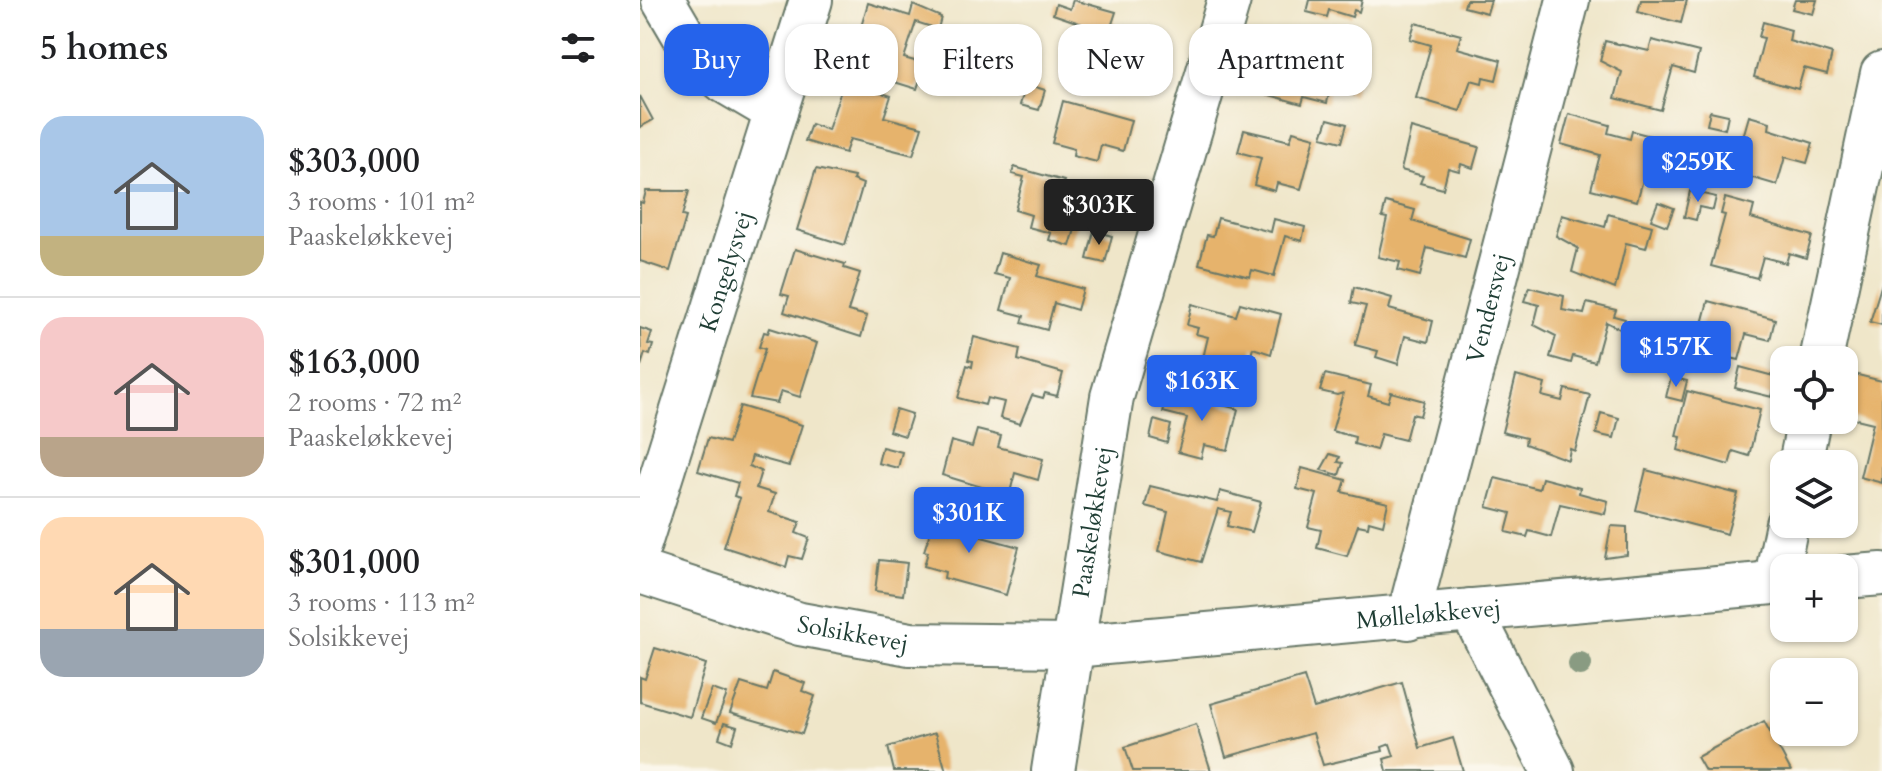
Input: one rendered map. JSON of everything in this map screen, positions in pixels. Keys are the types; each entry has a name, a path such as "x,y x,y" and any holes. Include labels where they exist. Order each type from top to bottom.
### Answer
{"street":[{"path":"663,0 697,58 725,82 776,112"},
{"name":"Kongelysvej","path":"640,544 811,0"},
{"name":"Paaskeløkkevej","path":"1053,771 1112,397 1229,0"},
{"name":"Vendersvej","path":"1408,618 1568,0"},
{"path":"1824,346 1882,73"},
{"name":"Solsikkevej","path":"640,572 800,624 910,644 1073,646"},
{"path":"1858,576 1882,574"},
{"name":"Mølleløkkevej","path":"1073,646 1770,583"},
{"path":"1471,610 1553,771"}],"building":[{"path":"1073,0 1116,12 1112,24 1082,24 1053,14 1056,4 1070,9"},
{"path":"1310,0 1362,0 1359,12 1354,10 1352,17 1329,10 1327,17 1307,12"},
{"path":"1466,0 1491,0 1487,13 1464,7"},
{"path":"1641,0 1687,0 1681,23 1638,12"},
{"path":"1795,0 1817,0 1813,14 1792,9"},
{"path":"868,3 910,16 913,5 941,17 939,24 914,24 904,58 914,61 914,88 898,83 898,24 862,24"},
{"path":"1763,22 1791,30 1789,41 1832,54 1827,74 1804,68 1798,89 1754,77 1764,38 1759,37"},
{"path":"1415,23 1461,35 1457,48 1501,60 1496,80 1483,77 1482,83 1471,80 1460,111 1416,98 1431,45 1410,39"},
{"path":"1652,40 1699,52 1694,73 1673,67 1661,110 1615,98 1622,72 1600,61 1605,41 1649,51"},
{"path":"1042,89 1045,90 1039,110 1020,105 1023,96 1042,96"},
{"path":"640,96 653,120 640,127"},
{"path":"839,96 891,96 884,117 922,127 913,155 850,139 845,153 805,141 811,124 828,130"},
{"path":"1273,96 1328,96 1327,103 1304,97 1302,104"},
{"path":"1063,101 1131,120 1123,151 1101,145 1097,162 1073,156 1074,149 1052,143"},
{"path":"1710,111 1728,115 1725,129 1707,125"},
{"path":"1569,114 1610,125 1608,133 1630,139 1632,131 1673,142 1668,160 1650,155 1637,201 1591,189 1600,155 1561,144"},
{"path":"1749,116 1770,122 1769,129 1813,143 1807,163 1785,157 1777,185 1733,172"},
{"path":"1328,119 1347,124 1342,142 1322,137"},
{"path":"1411,128 1479,147 1473,168 1461,164 1459,171 1448,168 1443,189 1420,183 1423,176 1401,170"},
{"path":"1244,130 1290,141 1293,131 1315,137 1301,189 1277,183 1275,191 1254,185 1261,158 1238,152"},
{"path":"1014,167 1064,181 1061,192 1106,204 1100,225 1078,219 1070,246 1049,240 1051,233 1028,227 1031,215 1015,210 1024,177 1012,174"},
{"path":"816,169 854,177 853,180 863,184 845,245 797,230"},
{"path":"646,191 689,191 682,216 686,217 670,271 640,261 640,202 643,203"},
{"path":"1690,191 1716,197 1713,210 1699,207 1696,220 1684,217"},
{"path":"1725,198 1754,206 1751,218 1812,236 1806,258 1789,253 1786,263 1763,257 1757,278 1711,266 1725,215 1721,214"},
{"path":"1386,202 1415,210 1412,221 1470,239 1465,258 1427,248 1420,276 1398,270 1400,262 1378,257 1387,218 1382,217"},
{"path":"1658,202 1674,208 1667,226 1651,220"},
{"path":"1608,214 1652,226 1646,248 1626,243 1615,289 1572,272 1578,248 1556,236 1562,215 1605,227"},
{"path":"1218,218 1271,232 1274,219 1305,227 1302,241 1285,236 1274,276 1252,270 1250,277 1199,264 1207,235 1213,236"},
{"path":"1094,231 1112,236 1105,263 1087,259"},
{"path":"795,249 845,264 844,268 860,273 848,311 867,316 861,337 784,312 789,296 781,294"},
{"path":"1000,253 1041,265 1037,276 1083,289 1077,310 1054,303 1047,330 1022,323 1024,316 1001,310 1010,278 994,274"},
{"path":"1882,283 1882,325 1870,322"},
{"path":"1354,287 1392,298 1389,309 1433,321 1428,342 1405,336 1398,364 1376,357 1378,351 1355,345 1366,306 1351,303"},
{"path":"1529,287 1564,296 1562,310 1584,314 1587,303 1616,310 1614,316 1625,319 1622,330 1606,322 1595,362 1573,356 1571,363 1550,357 1556,336 1534,325 1539,305 1524,301"},
{"path":"1708,301 1775,319 1770,340 1746,334 1739,360 1718,355 1720,348 1697,343"},
{"path":"1240,303 1281,314 1271,354 1253,348 1249,362 1226,357 1225,364 1203,358 1208,337 1196,334 1198,328 1187,325 1192,304 1236,316"},
{"path":"640,328 652,332 648,344 653,345 650,355 645,353 641,366"},
{"path":"770,328 817,343 800,397 781,391 777,403 750,398 765,349 759,347 764,332 768,333"},
{"path":"974,337 1020,349 1018,360 1063,373 1057,396 1045,393 1043,398 1032,395 1020,424 1000,418 1004,402 987,398 985,405 958,398 967,365 972,367 973,361 968,360"},
{"path":"1740,367 1770,375 1770,397 1735,388"},
{"path":"1325,374 1371,385 1368,396 1388,402 1391,392 1424,401 1420,416 1412,414 1405,440 1381,434 1376,450 1354,444 1355,437 1332,431 1343,393 1337,395 1320,391"},
{"path":"1858,375 1882,381 1882,483 1860,477 1873,423 1858,419"},
{"path":"1516,376 1545,384 1542,396 1562,401 1565,389 1590,395 1575,451 1570,449 1568,460 1525,444 1526,438 1502,432"},
{"path":"1671,377 1687,381 1682,401 1666,397"},
{"path":"1168,391 1238,409 1228,450 1204,445 1201,458 1178,452 1187,418 1163,412"},
{"path":"1687,391 1760,410 1749,456 1733,451 1729,465 1678,450 1681,437 1676,436"},
{"path":"740,406 802,425 789,466 752,456 749,466 761,471 756,488 775,494 769,512 800,522 796,533 809,538 802,559 789,556 786,567 724,547 740,498 734,496 738,483 698,471 708,438 728,443"},
{"path":"896,409 912,414 905,436 889,431"},
{"path":"1601,413 1619,418 1614,438 1596,434"},
{"path":"1154,420 1171,425 1167,443 1150,438"},
{"path":"977,430 1001,436 998,447 1043,459 1038,480 1015,473 1008,500 984,494 985,488 942,475 951,441 972,447"},
{"path":"882,447 902,452 898,468 878,463"},
{"path":"1330,454 1340,457 1338,462 1343,463 1339,475 1321,470"},
{"path":"1302,468 1346,480 1342,492 1388,503 1383,525 1369,521 1368,527 1358,525 1347,556 1317,548 1321,530 1308,527 1317,494 1297,489"},
{"path":"1646,470 1738,494 1727,534 1636,510"},
{"path":"1495,478 1539,489 1542,478 1580,488 1579,493 1608,501 1605,514 1560,504 1551,537 1529,531 1527,537 1506,532 1511,513 1487,507"},
{"path":"1150,486 1217,502 1220,491 1261,502 1252,532 1227,526 1231,512 1218,509 1201,562 1159,551 1168,512 1145,506"},
{"path":"937,511 967,519 963,532 1019,547 1006,595 944,578 945,572 924,566 928,552 924,551"},
{"path":"1611,526 1627,527 1627,555 1605,558"},
{"path":"879,560 907,563 903,595 875,591"},
{"path":"655,648 706,664 690,717 640,702 640,677 645,679"},
{"path":"773,672 805,683 802,691 815,696 802,734 730,713 741,683 767,691"},
{"path":"1304,677 1314,708 1402,682 1420,748 1453,738 1463,771 1387,771 1384,759 1394,756 1390,744 1382,747 1383,751 1323,765 1313,733 1226,757 1211,704"},
{"path":"712,689 727,694 716,723 701,718"},
{"path":"1764,721 1770,732 1770,746 1778,746 1791,771 1705,771 1697,757"},
{"path":"724,723 737,727 732,743 719,738"},
{"path":"1196,724 1211,771 1133,771 1125,747"},
{"path":"935,733 946,771 894,771 888,747"}]}
